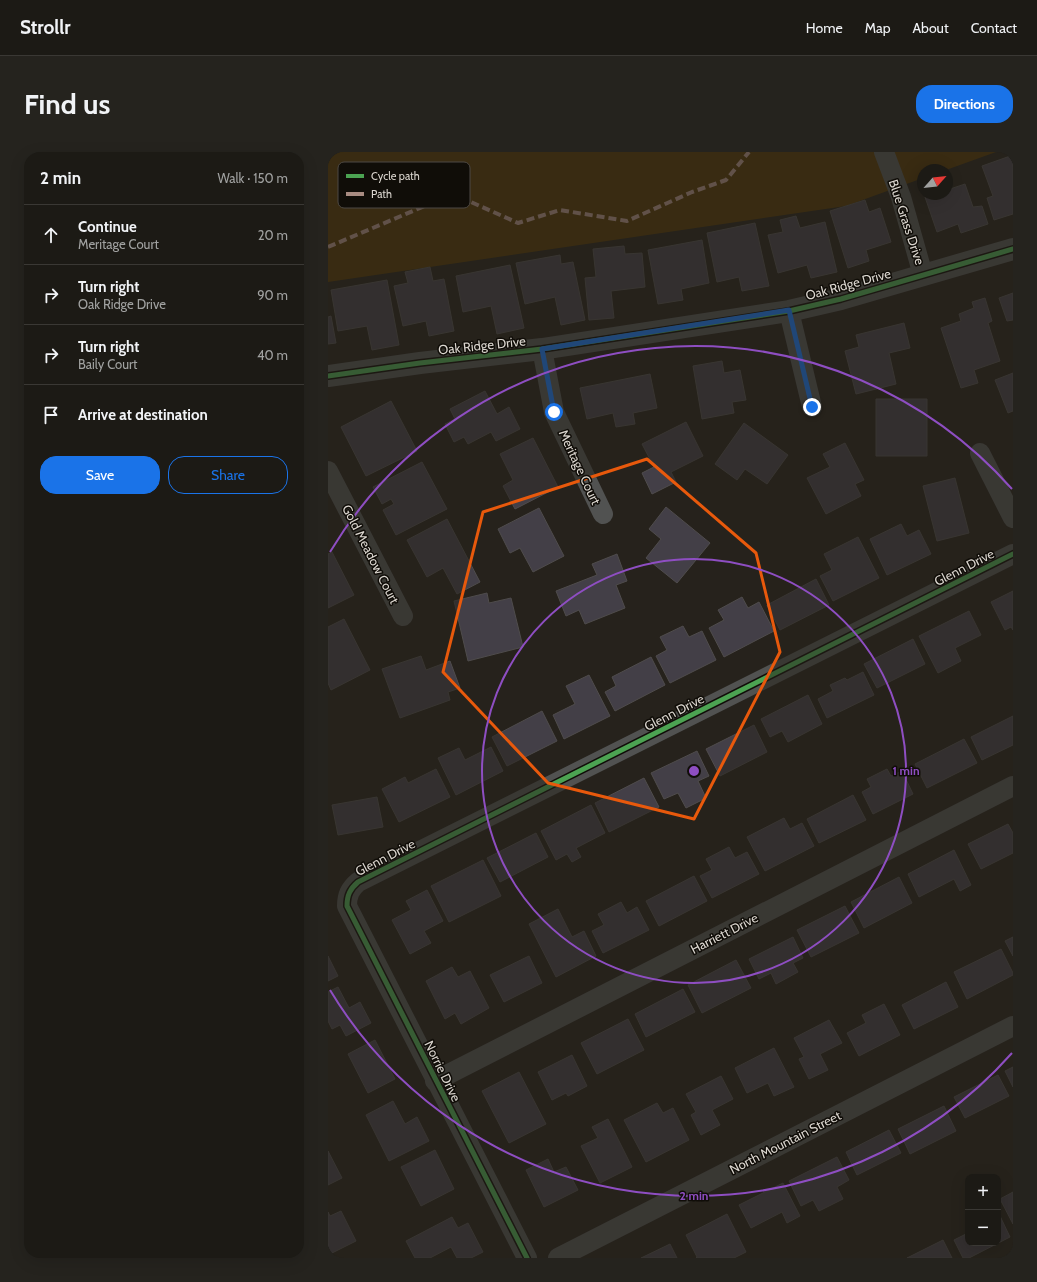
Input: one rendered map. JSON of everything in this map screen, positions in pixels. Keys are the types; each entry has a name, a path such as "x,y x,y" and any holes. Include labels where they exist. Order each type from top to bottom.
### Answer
{"street":[{"name":"Blue Grass Drive","path":"887,161 901,197 923,275"},
{"name":"Oak Ridge Drive","path":"328,376 420,363 542,349 789,310 841,299 1013,249"},
{"path":"789,310 812,407"},
{"name":"Meritage Court","path":"542,349 554,412 603,514"},
{"path":"980,453 1013,518"},
{"name":"Gold Meadow Court","path":"328,471 402,616"},
{"name":"Glenn Drive","path":"348,892 358,882 1013,554"},
{"name":"Harriett Drive","path":"435,1081 1013,786"},
{"name":"Norrie Drive","path":"348,892 347,906 435,1081 527,1258"},
{"name":"North Mountain Street","path":"558,1258 1013,1026"}],"highlighted area":[{"path":"647,459 756,553 780,652 694,819 548,783 443,672 483,512"}],"shaded area":[{"path":"328,152 996,152 953,167 953,164 917,164 917,180 846,206 328,282"}],"building":[{"path":"1013,155 1013,214 994,220 987,198 993,196 982,166"},
{"path":"965,184 973,207 982,206 988,224 961,233 958,224 937,232 926,200 953,200 953,188"},
{"path":"865,200 869,212 880,208 891,242 866,250 869,261 848,268 830,211"},
{"path":"796,216 800,228 825,222 837,272 811,278 807,265 778,273 768,235 783,232 780,220"},
{"path":"755,223 769,286 742,291 739,277 717,282 707,233"},
{"path":"702,240 709,283 681,289 683,300 658,304 648,250"},
{"path":"624,246 625,254 642,253 645,287 611,291 614,318 589,320 585,278 596,277 593,249"},
{"path":"560,255 561,264 573,262 585,320 561,325 555,297 525,304 516,263"},
{"path":"510,265 524,328 497,334 491,306 463,312 456,276"},
{"path":"430,267 433,281 444,279 454,331 429,336 426,321 403,326 394,286 408,283 405,272"},
{"path":"387,280 399,345 372,350 367,326 338,331 331,290"},
{"path":"1013,293 1013,320 1007,321 999,298"},
{"path":"985,298 992,321 988,323 1000,361 974,370 978,383 961,388 941,328 961,321 959,314 974,308 972,302"},
{"path":"331,316 336,343 328,344 328,317"},
{"path":"904,323 910,348 889,353 896,384 856,394 845,351 859,347 856,335"},
{"path":"722,361 724,373 740,370 746,400 732,402 734,413 702,419 693,366"},
{"path":"1013,373 1013,411 1008,413 995,380"},
{"path":"650,374 657,408 633,413 635,424 616,427 613,413 587,419 580,388"},
{"path":"485,391 497,414 509,407 520,429 496,441 491,432 468,444 464,437 454,442 445,424 455,419 450,409"},
{"path":"876,399 927,399 927,456 876,456"},
{"path":"391,401 417,451 366,476 341,427"},
{"path":"686,422 703,456 671,472 676,482 652,494 642,473 654,467 642,444"},
{"path":"744,423 788,455 767,484 745,469 737,480 715,464"},
{"path":"533,438 558,487 515,509 503,486 513,480 500,454"},
{"path":"845,443 864,480 855,484 861,496 826,514 807,478 830,467 823,454"},
{"path":"422,462 447,509 396,535 383,510 394,504 391,499 382,504 373,487"},
{"path":"955,478 969,533 937,541 923,486"},
{"path":"666,507 710,543 677,583 646,558 661,539 649,529"},
{"path":"539,508 564,556 533,572 520,548 510,553 498,529"},
{"path":"447,519 480,582 457,594 443,568 427,577 407,540"},
{"path":"901,524 907,536 919,530 931,554 887,575 870,539"},
{"path":"858,537 879,578 833,601 820,576 832,570 824,554"},
{"path":"332,552 354,595 328,608 328,554"},
{"path":"617,554 627,581 616,585 625,608 585,624 579,610 566,616 556,591 597,575 592,564"},
{"path":"816,579 829,605 780,630 767,605"},
{"path":"1013,591 1013,630 1011,627 1005,630 991,602"},
{"path":"487,593 489,603 511,598 523,647 468,661 454,601"},
{"path":"742,597 748,608 759,602 774,631 724,657 709,628 724,620 718,610"},
{"path":"969,611 981,635 955,648 961,661 938,673 919,636"},
{"path":"344,619 370,670 331,690 328,683 328,627"},
{"path":"683,626 689,637 702,631 716,660 670,683 656,656 667,650 660,637"},
{"path":"913,639 925,664 877,688 864,664"},
{"path":"421,656 426,670 450,661 460,688 448,692 450,700 400,718 382,669"},
{"path":"651,657 665,685 615,711 605,692 616,686 612,677"},
{"path":"863,672 874,695 827,718 818,699 833,691 830,685 845,678 847,680"},
{"path":"589,675 610,716 564,739 553,715 575,704 566,686"},
{"path":"808,695 822,724 788,742 782,731 770,737 761,719"},
{"path":"542,711 557,741 507,766 492,737"},
{"path":"1013,716 1013,745 982,760 971,737"},
{"path":"754,725 767,752 720,776 706,749"},
{"path":"964,739 977,763 927,788 915,764"},
{"path":"491,747 503,771 456,795 438,758 459,748 465,760"},
{"path":"697,751 709,776 698,781 706,798 686,808 678,793 664,799 651,773"},
{"path":"436,769 450,797 399,822 382,789 405,777 408,783"},
{"path":"887,769 891,776 902,771 913,794 873,814 862,792 871,787 867,779"},
{"path":"644,778 659,807 609,832 595,803"},
{"path":"853,795 866,820 819,843 807,819"},
{"path":"377,797 383,827 338,835 332,805"},
{"path":"591,805 605,833 576,848 581,857 572,862 567,854 556,860 541,831"},
{"path":"784,818 790,829 802,823 814,846 765,871 747,837"},
{"path":"1008,824 1013,833 1013,853 981,869 968,844"},
{"path":"536,833 548,857 500,882 487,858"},
{"path":"729,847 735,858 747,852 759,874 712,898 700,876 712,870 706,859"},
{"path":"954,850 971,885 960,891 954,879 919,897 908,874"},
{"path":"483,860 501,896 449,922 431,886"},
{"path":"694,876 707,901 659,926 646,901"},
{"path":"899,877 912,903 864,928 851,902"},
{"path":"427,890 443,921 424,931 431,943 410,954 392,920 411,910 406,901"},
{"path":"621,902 627,913 637,907 649,930 603,953 592,931 604,925 598,914"},
{"path":"845,906 859,933 811,957 797,930"},
{"path":"558,909 572,937 584,931 596,956 556,977 529,924"},
{"path":"793,937 803,958 793,963 798,972 776,984 771,973 759,979 749,959"},
{"path":"1013,937 1013,956 1005,941"},
{"path":"1001,949 1013,975 967,999 954,972"},
{"path":"328,956 338,976 328,981"},
{"path":"529,956 542,983 504,1002 490,975"},
{"path":"736,960 751,988 702,1013 688,985"},
{"path":"452,967 458,977 470,971 489,1008 461,1024 455,1013 445,1019 426,981"},
{"path":"946,982 958,1007 914,1029 902,1005"},
{"path":"338,987 349,1008 360,1002 371,1023 346,1036 340,1025 332,1029 328,1021 328,992"},
{"path":"683,989 695,1012 646,1037 635,1014"},
{"path":"884,1004 900,1035 859,1056 847,1033 866,1023 862,1015"},
{"path":"628,1019 644,1050 597,1074 581,1043"},
{"path":"829,1020 842,1043 820,1054 828,1070 809,1079 799,1059 804,1057 794,1038"},
{"path":"375,1040 395,1079 368,1093 348,1054"},
{"path":"774,1048 794,1087 774,1096 768,1083 747,1093 735,1068"},
{"path":"572,1055 587,1086 568,1096 566,1093 552,1100 538,1072"},
{"path":"1013,1067 1013,1087 1005,1071"},
{"path":"519,1072 546,1124 509,1143 482,1091"},
{"path":"998,1075 1009,1096 965,1118 954,1097"},
{"path":"721,1076 733,1099 712,1110 720,1125 701,1135 691,1115 696,1112 686,1094"},
{"path":"393,1101 405,1124 417,1117 429,1141 389,1161 366,1115"},
{"path":"657,1103 663,1113 673,1108 689,1140 646,1162 624,1120"},
{"path":"944,1106 956,1131 910,1154 898,1129"},
{"path":"608,1119 632,1167 600,1183 581,1146 598,1138 592,1127"},
{"path":"889,1130 901,1153 857,1175 846,1152"},
{"path":"435,1150 454,1189 421,1206 401,1167"},
{"path":"328,1151 342,1178 328,1185"},
{"path":"837,1157 849,1180 837,1187 843,1199 819,1211 813,1200 801,1206 789,1181"},
{"path":"548,1159 554,1172 566,1167 578,1190 544,1207 526,1170"},
{"path":"783,1183 800,1216 787,1223 782,1212 751,1228 739,1205"},
{"path":"1013,1192 1013,1224 1001,1201 1001,1198"},
{"path":"341,1211 356,1241 328,1255 328,1212 330,1216"},
{"path":"727,1214 746,1252 734,1258 696,1258 697,1257 686,1235"},
{"path":"452,1217 458,1228 468,1223 483,1252 471,1258 457,1258 451,1247 430,1258 415,1258 406,1241"},
{"path":"1001,1218 1010,1237 1001,1242"},
{"path":"965,1234 965,1246 992,1246 969,1258 963,1258 954,1240"},
{"path":"943,1240 952,1258 907,1258"},
{"path":"670,1244 677,1258 641,1258"}],"marked path":[{"path":"470,202 518,223 560,210 627,221 692,192 726,180 749,152"},
{"path":"328,247 420,208"}],"cycle path":[{"path":"328,376 420,363 542,349 789,311 841,299 1013,249"},
{"path":"527,1258 347,906 348,895 353,887 358,882 1013,554"}],"route":[{"path":"554,412 542,349 789,310 812,407"}]}
